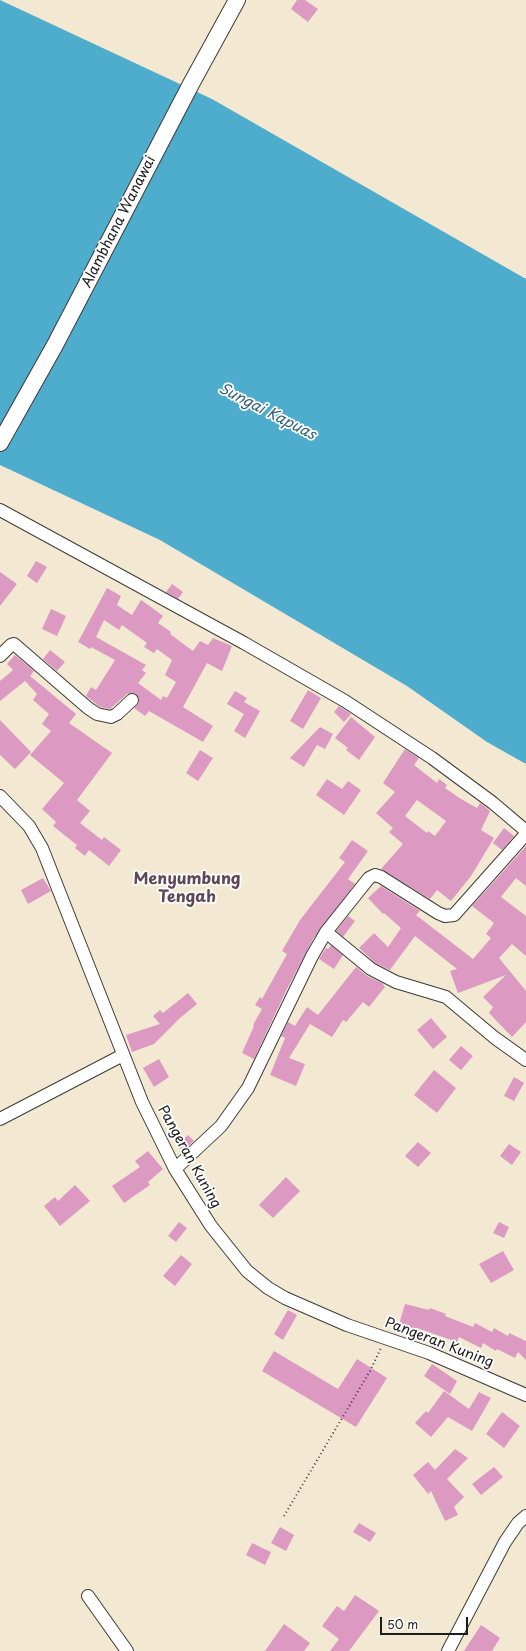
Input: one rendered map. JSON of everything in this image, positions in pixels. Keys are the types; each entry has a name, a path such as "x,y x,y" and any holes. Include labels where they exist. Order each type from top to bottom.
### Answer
{"main road":[{"name":"Alambhana Wanawai","path":"0,443 55,345 184,97 237,0"}],"street":[{"path":"0,510 244,643 345,701 432,758 493,803 526,831"},
{"path":"0,656 14,644 88,708 97,714 111,717 118,714 132,700"},
{"name":"Pangeran Kuning","path":"0,796 29,826 42,848 142,1102 175,1169 210,1226 247,1271 268,1288 284,1298 347,1325 429,1353 526,1395"},
{"path":"175,1169 221,1126 248,1088 298,984 326,932 364,884 375,875 381,877 438,913 445,916 454,915 526,834"},
{"path":"326,932 371,969 396,982 446,997 495,1038 526,1060"},
{"path":"0,1119 123,1055"},
{"path":"448,1651 505,1542 518,1523 526,1516"},
{"path":"88,1596 127,1651"}],"path":[{"path":"284,1516 370,1371 386,1338"}],"water":[{"name":"Sungai Kapuas","path":"0,0 212,99 526,279 526,764 487,742 407,686 160,540 0,465"}],"building":[{"path":"297,0 305,0 318,9 308,22 291,9"},
{"path":"36,561 47,567 37,583 27,576"},
{"path":"0,572 17,584 0,606"},
{"path":"172,584 183,592 178,599 166,592"},
{"path":"107,588 121,596 117,605 132,615 141,600 151,607 163,616 158,623 193,651 200,641 208,645 213,638 232,646 222,671 207,663 183,707 213,726 203,742 149,711 145,716 134,708 139,703 139,699 135,693 127,694 110,709 100,707 86,696 91,687 96,690 115,660 78,642","holes":["104,620 119,630 122,625 147,643 144,647 154,653 157,649 172,660 165,675 176,682 167,698 163,696 161,700 138,683 146,673 142,670 146,665 96,637"]},
{"path":"51,609 66,616 57,636 42,629"},
{"path":"50,650 65,662 57,671 43,659"},
{"path":"15,655 34,671 30,676 76,714 69,723 112,753 77,800 90,811 80,823 102,840 104,837 121,850 109,866 89,850 85,856 75,848 77,845 53,826 56,822 42,809 64,783 30,755 51,731 42,724 49,714 33,700 37,694 25,681 0,701 0,681 13,670 7,664"},
{"path":"308,690 321,698 303,729 290,721"},
{"path":"235,691 247,698 244,702 260,711 245,738 234,731 244,714 227,704"},
{"path":"339,706 351,714 344,722 334,712"},
{"path":"351,717 375,737 359,760 346,750 348,748 335,738"},
{"path":"0,720 31,752 15,769 0,755"},
{"path":"320,727 333,734 325,749 317,745 304,767 290,758"},
{"path":"405,749 419,758 414,765 437,783 439,779 447,785 445,788 461,799 477,808 480,803 490,811 481,830 494,838 471,876 451,901 437,890 430,899 381,869 403,844 389,832 393,828 376,813 395,792 383,783","holes":["417,800 446,821 435,836 428,831 427,833 405,816"]},
{"path":"200,750 213,758 198,781 186,773"},
{"path":"327,779 342,789 348,781 361,790 344,815 316,795"},
{"path":"504,828 514,836 502,850 493,843"},
{"path":"352,840 368,851 348,879 355,884 313,939 286,991 254,1059 242,1053 254,1026 253,1025 262,1009 255,1005 260,997 262,999 287,954 282,951 300,920 345,862 339,858"},
{"path":"526,846 526,886 516,878 501,897 526,916 526,956 512,944 499,958 526,991 526,1022 512,1037 489,1013 493,1007 483,997 506,975 458,993 450,971 457,969 415,936 390,970 375,963 359,948 374,933 388,947 401,928 384,913 383,914 368,898 381,886 420,911 416,915 473,959 491,938 486,934 494,923 472,906"},
{"path":"43,878 51,891 28,904 21,890"},
{"path":"348,916 355,921 343,937 336,931"},
{"path":"331,945 343,955 334,969 319,959 326,948 328,949"},
{"path":"356,967 367,976 382,983 385,987 369,1007 363,1002 346,1022 343,1020 332,1037 310,1024 289,1058 305,1064 296,1086 270,1075 285,1038 281,1036 288,1022 295,1026 307,1007 318,1015"},
{"path":"188,993 197,1004 180,1018 154,1044 132,1052 126,1035 160,1024 153,1016 160,1010 163,1013"},
{"path":"431,1018 447,1037 433,1049 417,1030"},
{"path":"461,1046 473,1056 461,1070 449,1060"},
{"path":"159,1059 169,1077 154,1087 143,1068"},
{"path":"434,1070 456,1088 437,1113 414,1095"},
{"path":"514,1077 524,1083 514,1101 504,1096"},
{"path":"188,1135 194,1141 183,1151 177,1145"},
{"path":"418,1142 431,1153 418,1167 405,1156"},
{"path":"509,1144 521,1152 512,1165 500,1156"},
{"path":"148,1151 163,1169 148,1182 150,1185 124,1203 112,1186 140,1167 135,1161"},
{"path":"286,1177 300,1191 273,1218 259,1205"},
{"path":"75,1185 90,1201 60,1226 44,1206 55,1197 58,1201"},
{"path":"179,1222 187,1228 176,1242 168,1236"},
{"path":"499,1222 509,1227 504,1238 493,1233"},
{"path":"503,1251 514,1270 491,1283 479,1264"},
{"path":"181,1255 192,1264 175,1286 163,1276"},
{"path":"405,1304 429,1310 430,1308 446,1314 445,1316 473,1327 475,1323 492,1332 494,1328 508,1336 509,1333 526,1341 526,1360 518,1352 515,1358 497,1349 496,1351 483,1343 481,1348 459,1337 457,1342 417,1328 415,1333 398,1328"},
{"path":"288,1310 297,1315 283,1340 274,1334"},
{"path":"274,1351 338,1389 357,1359 387,1378 356,1427 262,1371"},
{"path":"432,1364 457,1381 450,1394 424,1376"},
{"path":"444,1391 469,1409 479,1392 491,1398 472,1431 448,1417 431,1437 415,1423 426,1411 428,1413"},
{"path":"502,1412 520,1426 504,1448 486,1434"},
{"path":"455,1449 468,1458 447,1479 464,1497 454,1507 458,1515 445,1521 431,1491 428,1494 413,1475 428,1462 435,1470"},
{"path":"494,1467 503,1477 481,1495 472,1484"},
{"path":"359,1523 376,1533 370,1542 353,1532"},
{"path":"280,1527 294,1535 286,1551 271,1543"},
{"path":"252,1543 271,1552 265,1565 246,1555"},
{"path":"355,1595 379,1611 349,1651 330,1651 339,1639 322,1626 337,1606 344,1611"},
{"path":"284,1624 310,1643 304,1651 265,1651"},
{"path":"481,1625 500,1638 492,1651 464,1651"}],"district":[{"name":"Menyumbung Tengah","path":"187,889"}]}
